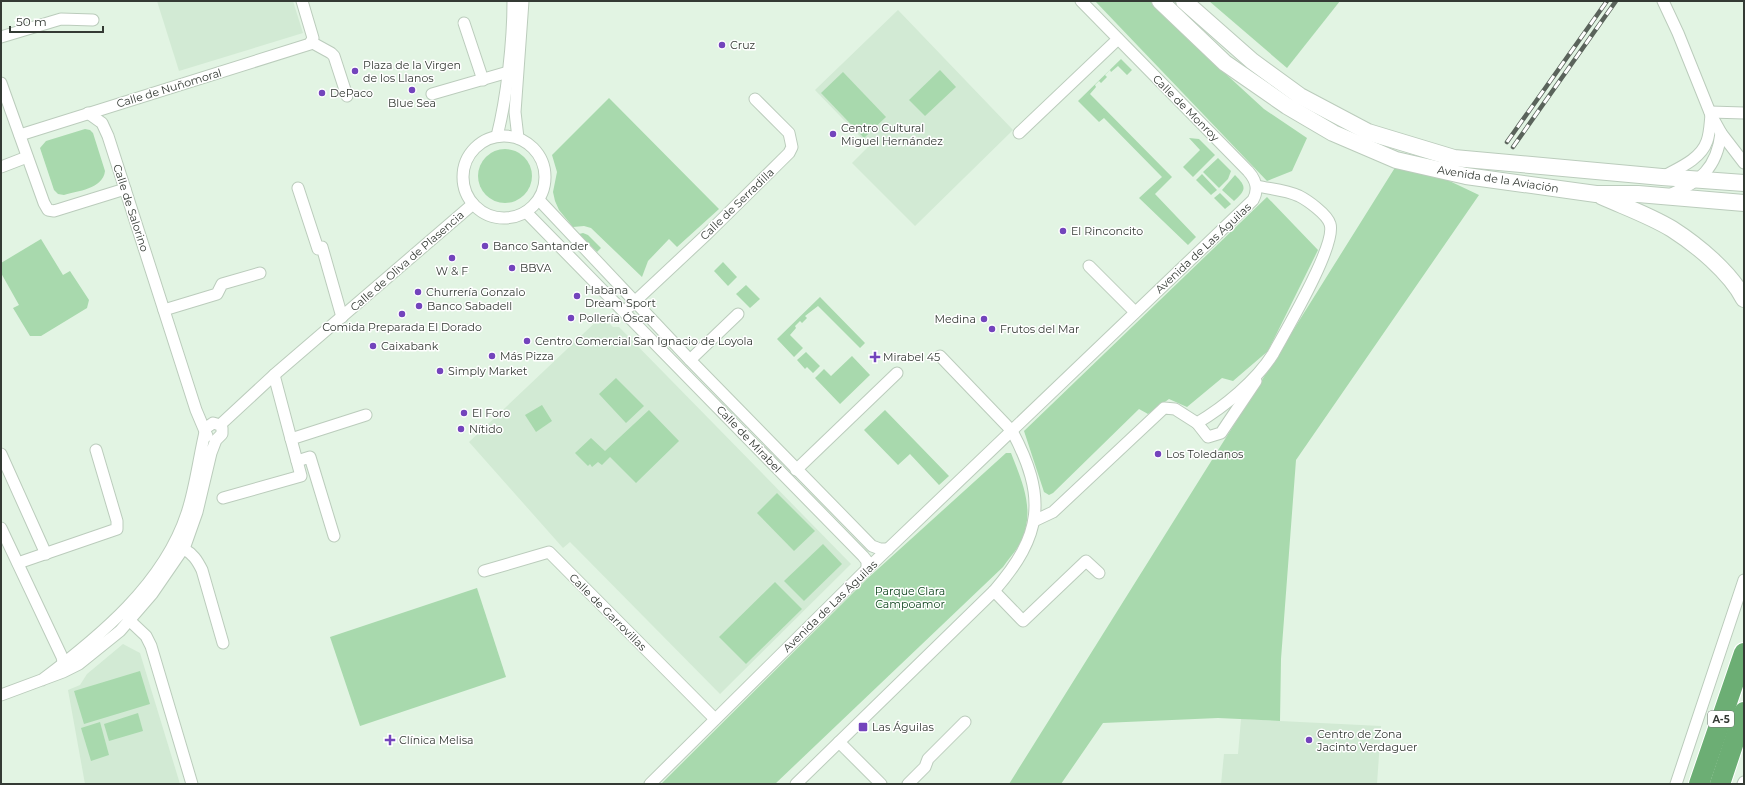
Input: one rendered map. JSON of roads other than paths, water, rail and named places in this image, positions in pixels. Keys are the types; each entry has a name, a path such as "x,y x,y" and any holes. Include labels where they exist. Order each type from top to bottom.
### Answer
{"highway":[{"name":"A-5","path":"1699,784 1744,653"},
{"name":"A-5","path":"1720,784 1744,712"}],"main road":[{"name":"Avenida de la Aviación","path":"1160,1 1225,63 1287,106 1333,133 1396,160 1488,179 1596,194 1638,194 1744,203"},
{"name":"Avenida de la Aviación","path":"1184,1 1252,61 1300,96 1368,132 1454,158 1662,177 1744,182"},
{"path":"1596,194 1671,228 1705,254 1738,288 1744,299"}],"street":[{"path":"302,1 312,38 332,52 347,96"},
{"path":"497,136 502,115 507,74 513,17 513,1"},
{"path":"518,138 515,112 524,1"},
{"name":"Calle de Monroy","path":"1081,1 1255,182"},
{"path":"1663,1 1678,33 1710,114 1721,133 1744,163"},
{"path":"1,37 61,19 93,20"},
{"path":"464,23 483,80"},
{"name":"Calle de Nuñomoral","path":"20,135 312,38"},
{"path":"1018,133 1118,39"},
{"path":"432,94 507,74 519,65"},
{"path":"1,83 48,210 54,211 125,189"},
{"name":"Calle de Serradilla","path":"634,302 707,234 789,153 792,147 789,134 755,98"},
{"name":"Calle de Salorino","path":"88,113 97,119 106,129 196,410 206,433"},
{"path":"1710,114 1744,113"},
{"path":"1662,177 1681,168 1699,154 1707,141 1710,114"},
{"path":"1667,196 1685,189 1707,171 1715,158 1721,133"},
{"path":"497,136 518,138 533,147 541,159 546,176 545,188 534,207 517,217 504,219 489,216 473,204 466,194 463,179 465,163 475,148 497,136"},
{"path":"1,167 28,157"},
{"path":"1034,521 1053,512 1164,408 1175,409 1197,422 1208,437 1221,433 1264,368 1273,354 1319,266 1329,241 1330,224 1325,215 1299,196 1255,182"},
{"name":"Avenida de Las Águilas","path":"650,784 867,569 1250,204 1256,195 1255,182"},
{"name":"Calle de Oliva de Plasencia","path":"298,188 318,249 322,247 342,317"},
{"name":"Calle de Mirabel","path":"539,200 634,302 796,470 872,546 880,549 888,549"},
{"name":"Calle de Oliva de Plasencia","path":"206,433 206,428 210,424 220,424 274,374 473,204"},
{"name":"Calle de Mirabel","path":"526,212 863,556 867,562 867,569"},
{"path":"1089,266 1135,312"},
{"path":"164,310 217,294 222,284 260,273"},
{"path":"624,311 634,302"},
{"path":"690,360 738,314"},
{"path":"796,784 994,591 1016,564 1025,550 1030,538 1034,521 1035,497 1033,484 1027,463 1012,431 940,356"},
{"path":"1197,422 1212,414 1264,368"},
{"name":"Calle de Mirabel","path":"796,470 897,373"},
{"path":"223,498 301,476 274,374"},
{"path":"290,439 366,415"},
{"path":"63,668 79,664 131,622 184,549 197,512 211,453 216,440 222,434 220,424"},
{"path":"206,433 208,438 216,440"},
{"path":"1,695 42,680 63,668 145,586 161,567 180,532 187,513 206,433"},
{"path":"18,563 114,531 118,528 118,521 96,450"},
{"path":"1,454 46,554"},
{"path":"297,461 310,458 334,536"},
{"path":"1,528 18,563 63,668"},
{"path":"184,549 192,554 202,570 223,643"},
{"name":"Calle de Garrovillas","path":"484,572 549,552 716,719"},
{"path":"994,591 1024,621 1086,560 1099,573"},
{"path":"1676,784 1744,580"},
{"path":"145,586 137,602 127,614 131,622 146,636 151,646 192,784"},
{"path":"908,784 925,767 928,759 965,722"},
{"path":"839,742 881,784"}],"railway":[{"path":"1507,142 1607,1"},
{"path":"1513,147 1616,1"}],"place":[{"name":"Cruz","path":"722,45"},
{"name":"Plaza de la Virgen de los Llanos","path":"355,71"},
{"name":"Blue Sea","path":"412,90"},
{"name":"DePaco","path":"322,93"},
{"name":"Centro Cultural Miguel Hernández","path":"833,134"},
{"name":"El Rinconcito","path":"1063,231"},
{"name":"Banco Santander","path":"485,246"},
{"name":"W & F","path":"452,258"},
{"name":"BBVA","path":"512,268"},
{"name":"Churrería Gonzalo","path":"418,292"},
{"name":"Habana Dream Sport","path":"577,296"},
{"name":"Banco Sabadell","path":"419,306"},
{"name":"Comida Preparada El Dorado","path":"402,314"},
{"name":"Pollería Óscar","path":"571,318"},
{"name":"Medina","path":"984,319"},
{"name":"Frutos del Mar","path":"992,329"},
{"name":"Centro Comercial San Ignacio de Loyola","path":"527,341"},
{"name":"Caixabank","path":"373,346"},
{"name":"Más Pizza","path":"492,356"},
{"name":"Mirabel 45","path":"875,357"},
{"name":"Simply Market","path":"440,371"},
{"name":"El Foro","path":"464,413"},
{"name":"Nítido","path":"461,429"},
{"name":"Los Toledanos","path":"1158,454"},
{"name":"Las Águilas","path":"863,727"},
{"name":"Clínica Melisa","path":"390,740"},
{"name":"Centro de Zona Jacinto Verdaguer","path":"1309,740"}],"park label":[{"name":"Parque Clara Campoamor","path":"910,597"}]}
